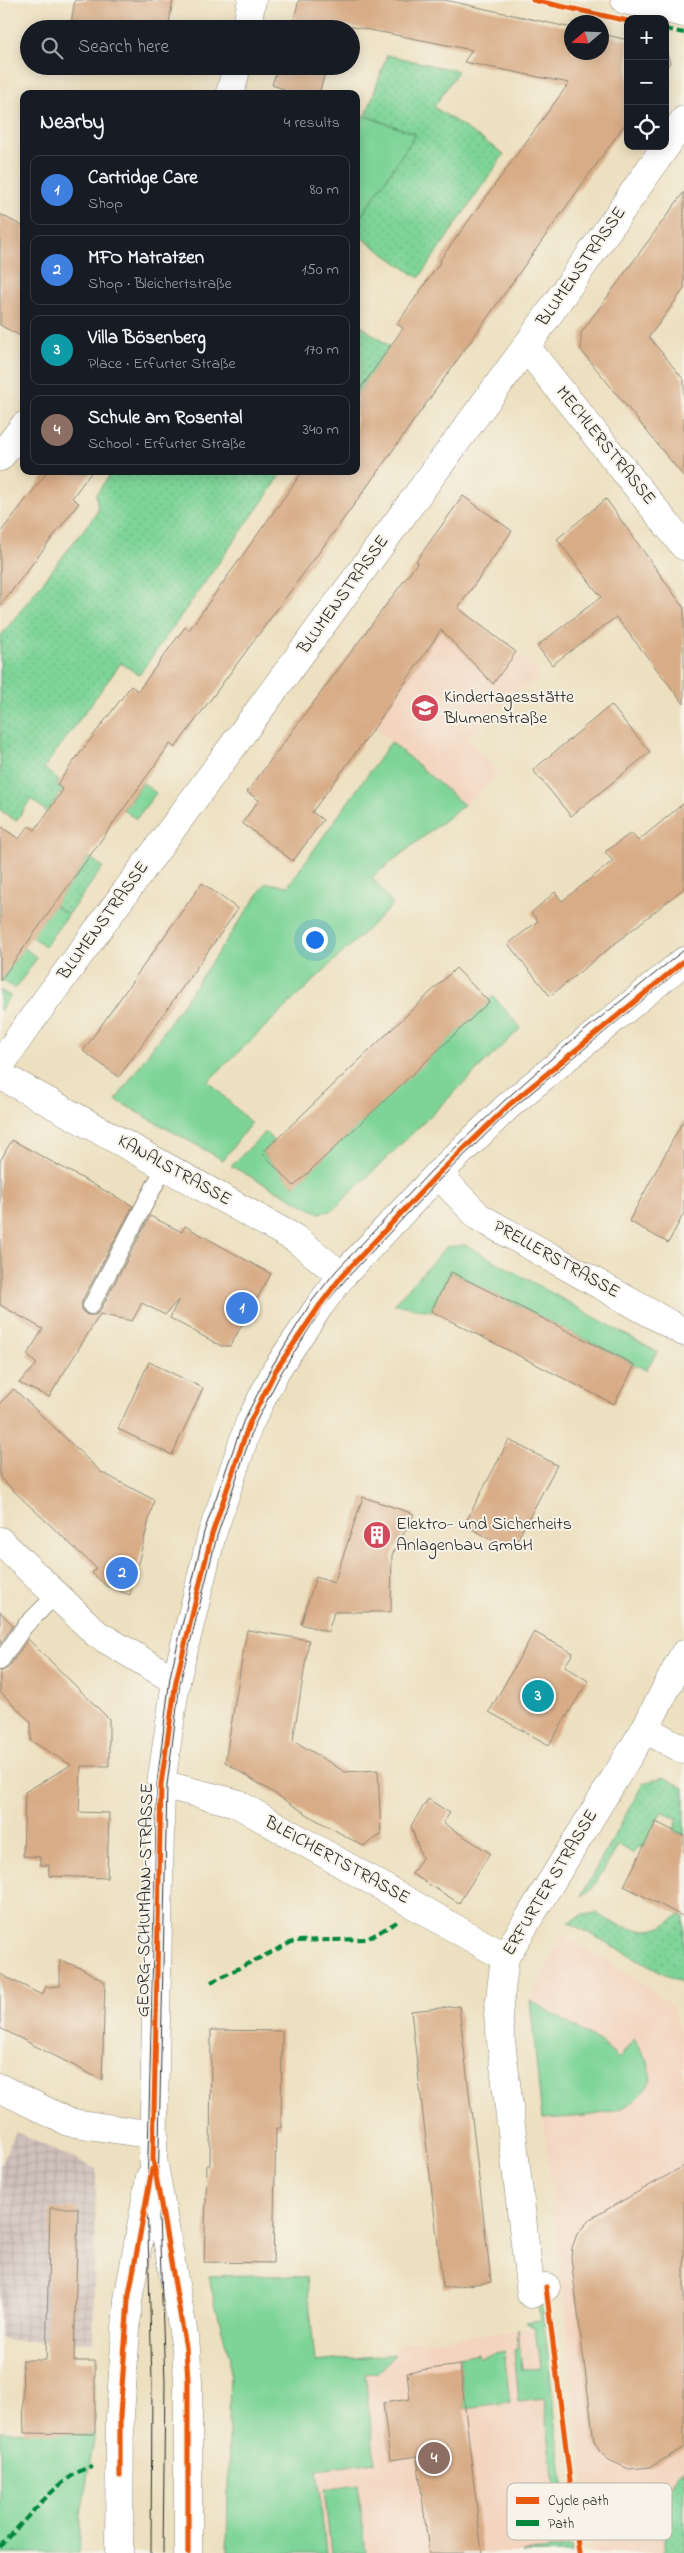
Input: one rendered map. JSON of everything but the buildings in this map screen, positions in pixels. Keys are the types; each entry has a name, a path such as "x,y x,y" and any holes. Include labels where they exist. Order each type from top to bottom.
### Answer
{"street":[{"path":"248,20 252,0"},
{"path":"625,0 684,13"},
{"path":"231,90 235,75"},
{"name":"BLUMENSTRASSE","path":"0,1066 22,1033 526,347 684,120"},
{"name":"MECHLERSTRASSE","path":"526,347 684,546"},
{"path":"0,457 20,431"},
{"name":"GEORG-SCHUMANN-STRASSE","path":"119,2553 120,2416 128,2300 154,2147 161,1784 176,1681 212,1534 249,1424 281,1362 342,1276 438,1174 509,1105 684,961"},
{"name":"KANALSTRASSE","path":"0,1075 296,1238 342,1276"},
{"name":"PRELLERSTRASSE","path":"438,1174 479,1217 684,1332"},
{"path":"0,1541 97,1634 176,1681"},
{"name":"ERFURTER STRASSE","path":"546,2287 530,2294 498,2015 505,1957 645,1728 684,1654"},
{"path":"645,1728 684,1750"},
{"name":"BLEICHERTSTRASSE","path":"161,1784 236,1804 505,1957"},
{"path":"0,2088 68,2122 154,2147"},
{"name":"GEORG-SCHUMANN-STRASSE","path":"154,2147 186,2348 188,2382 188,2553"}],"lane":[{"path":"91,1306 165,1166"},
{"path":"0,1662 24,1627 56,1595"}],"shaded area":[{"name":"Kindertagesstätte Blumenstraße","path":"399,587 445,623 459,608 516,652 539,675 466,737 498,775 464,805 375,727 323,690"},
{"path":"562,1935 624,1971 674,2007 684,2051 684,2553 592,2553 591,2540 672,2540 672,2483 584,2483 530,2000"},
{"path":"16,2132 96,2169 93,2342 10,2341 0,2336 0,2165"},
{"path":"535,2328 554,2483 507,2483 507,2540 561,2540 563,2553 319,2553 315,2362 395,2354 397,2344"}],"green space":[{"path":"387,55 458,71 434,107 504,154 419,278 360,237 360,218 416,134 366,116"},
{"path":"360,114 416,134 360,218"},
{"path":"360,325 390,347 360,389"},
{"path":"110,475 281,475 139,675 121,663 44,768 59,781 57,785 63,790 47,812 31,799 16,821 0,810 0,637 98,511 96,494"},
{"path":"391,742 464,805 372,877 393,905 208,1081 251,1123 223,1160 116,1100 266,883 288,886"},
{"path":"143,783 156,793 136,819 123,810"},
{"path":"89,857 103,867 68,915 54,905"},
{"path":"54,905 68,915 45,946 31,936"},
{"path":"23,947 37,958 15,989 1,979"},
{"path":"0,990 10,996 0,1011"},
{"path":"493,996 521,1028 332,1211 319,1213 231,1166 265,1132 274,1141 262,1153 294,1186"},
{"path":"466,1245 657,1352 646,1370 451,1272 431,1311 394,1304 446,1247"},
{"path":"664,1777 684,1788 684,1836 673,1830 678,1820 662,1811 653,1828 662,1833 651,1852 639,1846 634,1854 619,1845 592,1889 581,1896 643,1783"},
{"path":"596,1913 619,1925 637,1930 655,1929 679,1915 684,1917 684,1984 568,1922 583,1915"},
{"path":"530,2000 601,2043 619,2059 634,2039 648,2062 651,2079 638,2098 623,2108 601,2114 542,2119"},
{"path":"208,2276 307,2277 315,2362 395,2354 379,2372 365,2374 375,2462 317,2470 326,2553 227,2553 230,2360"},
{"path":"538,2306 542,2306 563,2483 554,2483 544,2399 519,2402 514,2350 517,2349 518,2329 522,2370 540,2368 535,2328 525,2322 540,2320"},
{"path":"504,2351 510,2402 465,2408 459,2357 478,2353 479,2357"},
{"path":"0,2431 95,2434 81,2514 79,2553 0,2553"},
{"path":"684,2469 684,2553 664,2553 664,2540 672,2540 671,2483"},
{"path":"358,2484 366,2553 331,2553 324,2489"},
{"path":"571,2546 572,2553 523,2553"}],"tram line":[{"path":"151,2553 152,2382 147,2196 157,1783 170,1677 204,1532 243,1422 271,1368 312,1301 336,1271 432,1170 504,1101 569,1043 684,950"},
{"path":"163,2553 165,2382 158,2189 167,1785 180,1683 217,1536 254,1426 281,1373 323,1307 346,1279 441,1178 513,1108 684,966"}],"marked path":[{"path":"669,30 684,33"},
{"path":"211,1982 294,1941 367,1939 397,1922"},
{"path":"0,2547 55,2489 67,2479 92,2466"}],"cycle path":[{"path":"533,0 624,20"},
{"path":"188,2553 188,2382 186,2348 153,2159 161,1784 176,1681 212,1534 249,1424 276,1370 342,1276 438,1174 509,1105 684,961"},
{"path":"120,2476 120,2416 128,2300 152,2169"},
{"path":"546,2287 570,2483"},
{"path":"577,2540 579,2553"}],"place":[{"name":"Kindertagesstätte Blumenstraße","path":"425,708"},
{"name":"Cartridge Care","path":"242,1308"},
{"name":"Elektro- und Sicherheits Anlagenbau GmbH","path":"377,1535"},
{"name":"MFO Matratzen","path":"122,1573"},
{"name":"Villa Bösenberg","path":"538,1696"},
{"name":"Schule am Rosental","path":"434,2458"}]}
